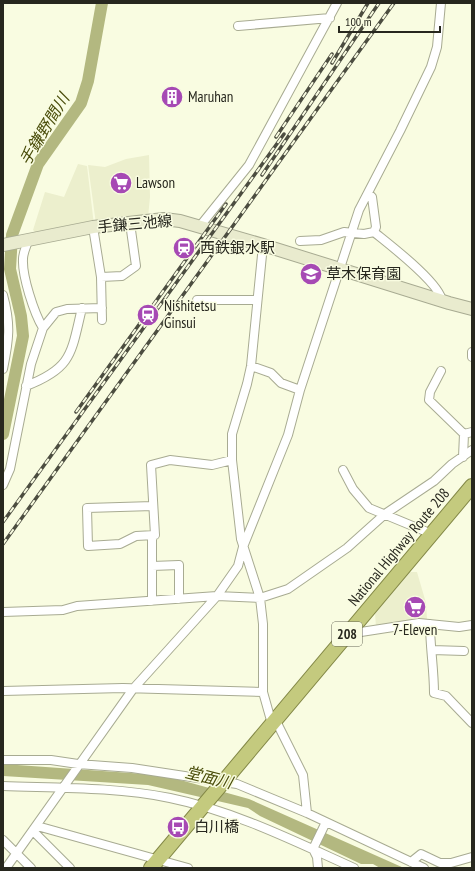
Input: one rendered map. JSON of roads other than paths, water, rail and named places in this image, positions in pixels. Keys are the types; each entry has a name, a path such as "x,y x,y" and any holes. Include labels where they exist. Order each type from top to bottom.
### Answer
{"highway":[{"name":"National Highway Route 208","path":"154,864 472,486"}],"main road":[{"name":"手鎌三池線","path":"3,245 93,227 164,219 180,220 339,268 472,311"}],"street":[{"path":"200,226 249,165 337,3"},
{"path":"6,868 78,764 133,689 216,596 238,566 243,547 280,456 339,268 359,210 430,67 437,47 441,3"},
{"path":"238,26 330,18"},
{"path":"368,193 372,197 376,227 374,232"},
{"path":"101,277 122,276 136,266 130,223"},
{"path":"93,227 101,277 102,320"},
{"path":"300,241 321,240 344,232 364,234 374,232 409,260 441,294 442,301"},
{"path":"28,241 23,257 23,268 35,314 42,328"},
{"path":"263,245 251,366 232,434 232,460 243,547 260,598 263,624 263,692 273,722 303,775 307,813"},
{"path":"3,295 9,317 9,329 3,369"},
{"path":"197,300 257,300"},
{"path":"26,386 48,378 56,372 72,351 82,308"},
{"path":"3,485 10,469 26,386 42,328 56,312 67,309 102,308"},
{"path":"472,352 472,357"},
{"path":"251,366 271,373 281,383 300,390"},
{"path":"441,371 430,392 429,400 468,433 463,457"},
{"path":"3,612 62,610 77,606 216,596 260,598 288,589 347,548 385,514 434,481 452,464 472,450"},
{"path":"152,601 152,535 155,535 151,465 170,460 212,465 232,460"},
{"path":"343,470 360,499 369,508 432,534"},
{"path":"152,535 136,536 120,544 88,546 87,508 153,506"},
{"path":"152,566 180,565 179,599"},
{"path":"347,634 405,624 430,624 459,627 472,625"},
{"path":"430,624 434,693 446,696 472,723"},
{"path":"432,650 464,651"},
{"path":"3,691 133,689 263,692"},
{"path":"3,760 52,760 78,764 132,768 237,784 307,813 424,868"},
{"path":"3,786 127,792 169,798 247,821 354,868"},
{"path":"313,850 326,822"},
{"path":"35,828 154,864 188,868"},
{"path":"35,828 70,868"},
{"path":"3,840 30,868"},
{"path":"313,850 317,857 318,868"},
{"path":"411,862 421,854 440,864 451,863 472,857"}],"waterway":[{"name":"手鎌野間川","path":"3,434 23,336 21,316 10,269 12,235 38,164 81,103 88,81 102,3"}],"railway":[{"path":"332,63 368,3"},
{"path":"262,175 379,3"},
{"path":"3,544 394,3"},
{"path":"276,137 332,54"},
{"path":"3,522 284,134"},
{"path":"76,412 226,204"}],"place":[{"name":"Maruhan","path":"172,97"},
{"name":"Lawson","path":"121,183"},
{"name":"西鉄銀水駅","path":"184,248"},
{"name":"草木保育園","path":"311,274"},
{"name":"Nishitetsu Ginsui","path":"148,315"},
{"name":"7-Eleven","path":"415,607"},
{"name":"白川橋","path":"178,827"}],"water label":[{"name":"堂面川","path":"209,777"}]}
